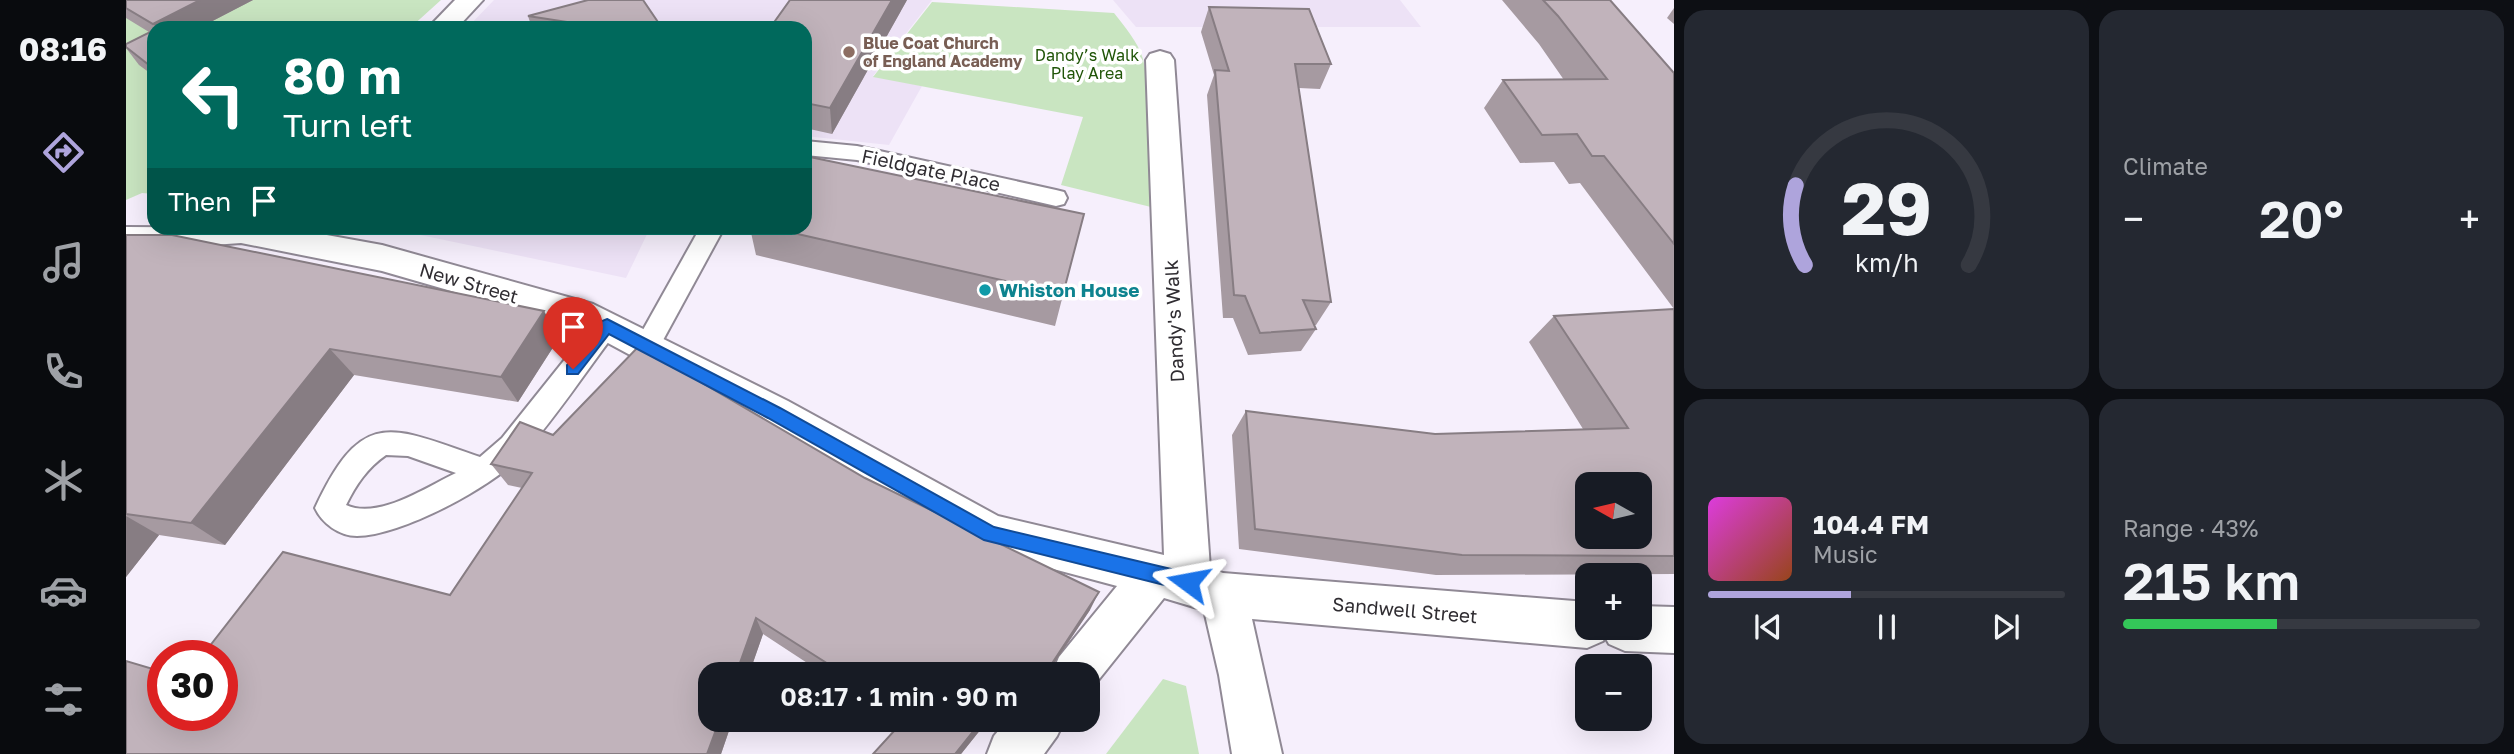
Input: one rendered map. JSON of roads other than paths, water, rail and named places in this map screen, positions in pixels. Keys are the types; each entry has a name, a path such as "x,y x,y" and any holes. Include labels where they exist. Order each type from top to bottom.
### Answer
{"street":[{"path":"449,21 470,0"},
{"name":"Dandy's Walk","path":"1160,60 1189,584 1243,676 1257,754"},
{"name":"New Street","path":"126,239 172,235"},
{"name":"New Street","path":"271,235 382,258 593,318 774,413 990,534 1189,584"},
{"path":"1091,662 1189,584"},
{"name":"Sandwell Street","path":"1189,584 1575,624"},
{"path":"1652,629 1674,630"},
{"path":"1012,754 1030,732"}],"lane":[{"name":"Fieldgate Place","path":"812,149 857,153 1056,198"},
{"path":"647,346 708,235"},
{"path":"484,471 408,444 381,443 364,455 345,478 330,508 334,514 354,523 383,520 484,471 512,447 607,325"}],"place":[{"name":"Blue Coat Church of England Academy","path":"849,52"},
{"name":"Whiston House","path":"985,290"}],"park label":[{"name":"Dandy’s Walk Play Area","path":"1087,64"}]}
